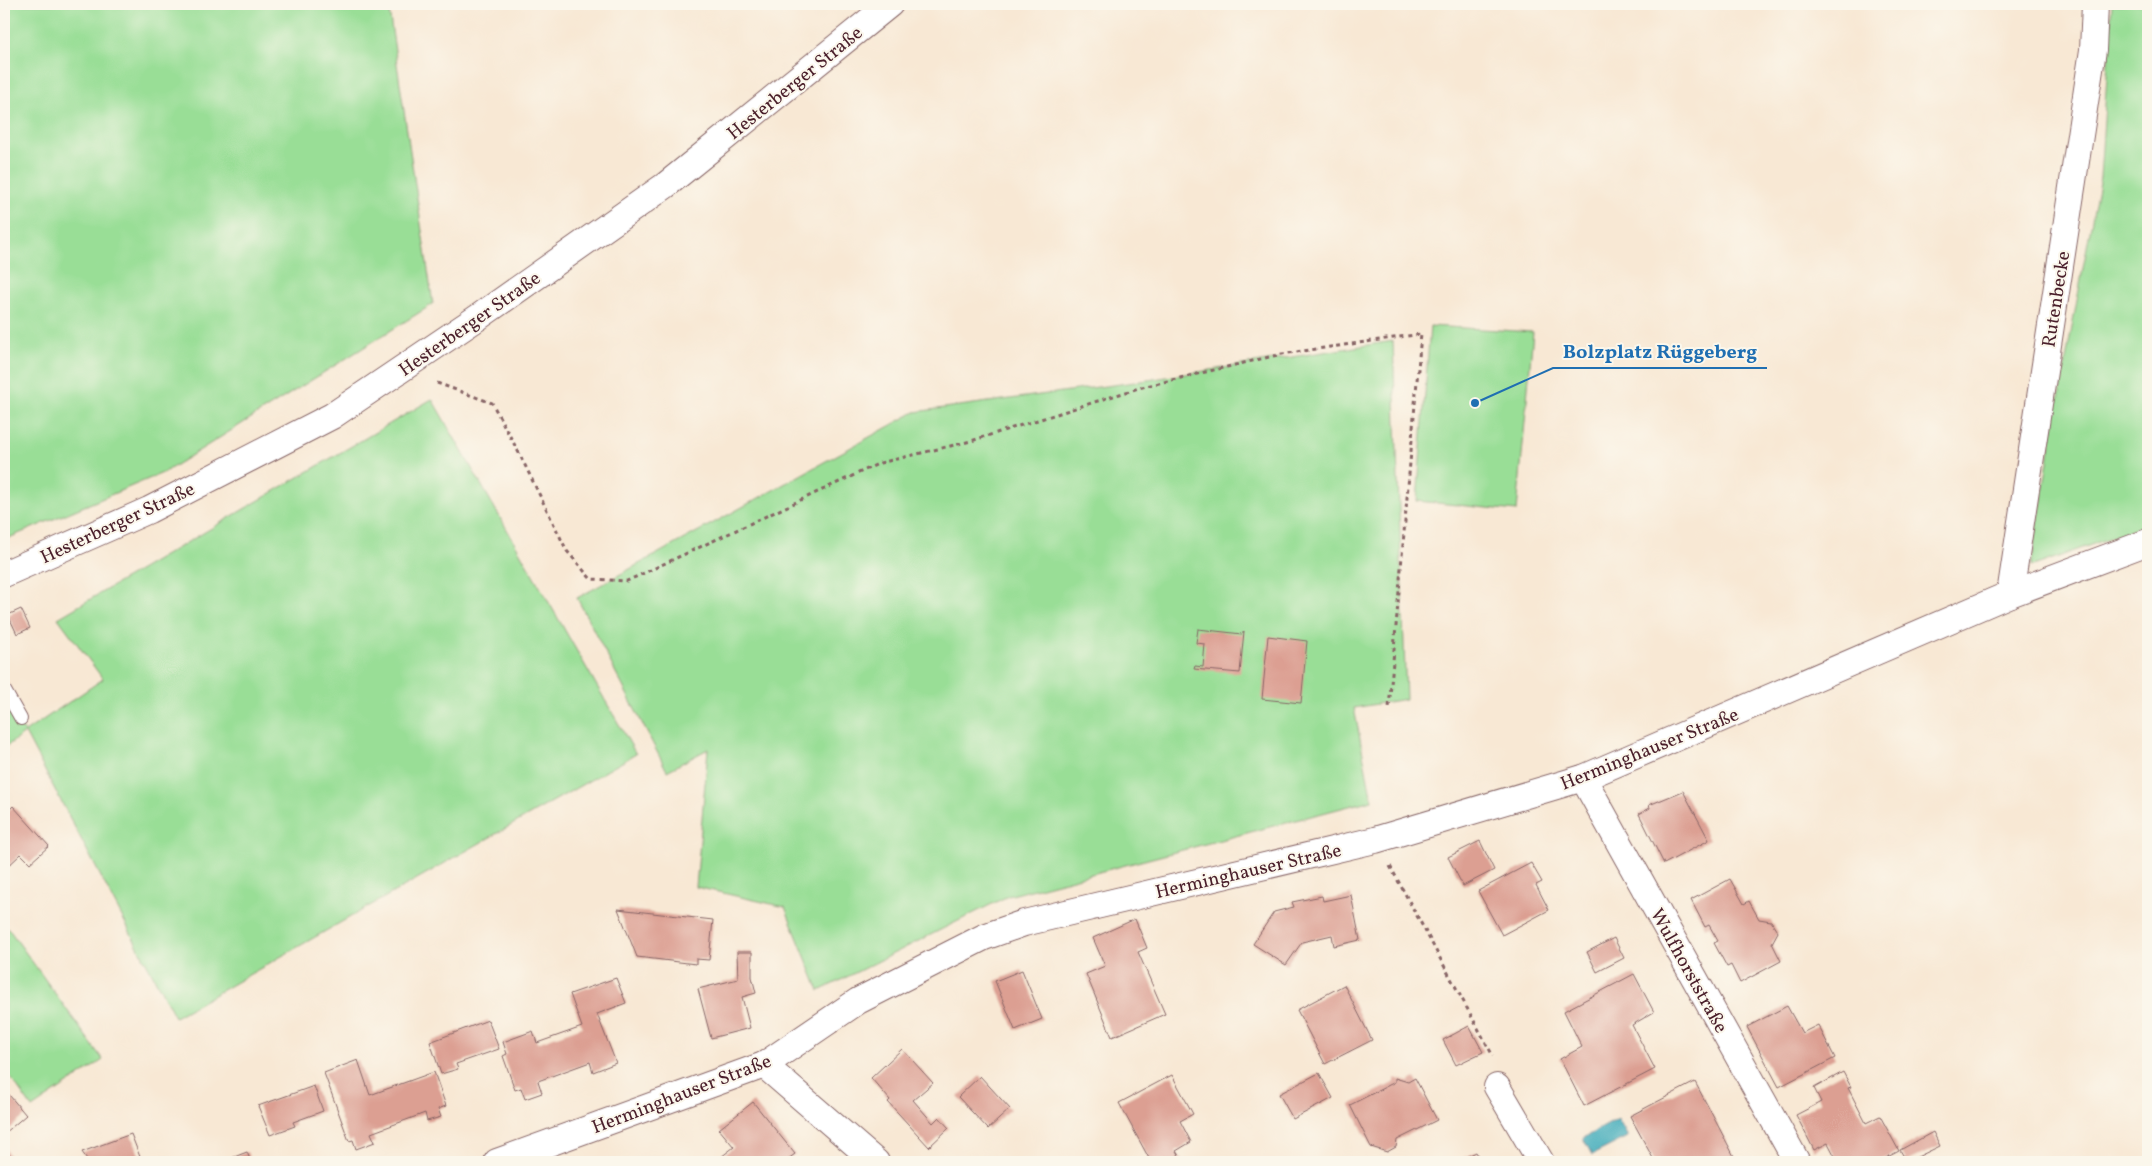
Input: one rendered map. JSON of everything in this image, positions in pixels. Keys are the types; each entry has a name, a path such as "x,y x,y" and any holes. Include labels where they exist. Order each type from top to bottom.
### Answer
{"street":[{"name":"Hesterberger Straße","path":"4,574 149,510 332,416 666,186 890,4"},
{"name":"Rutenbecke","path":"2010,594 2093,50 2094,4"},
{"name":"Herminghauser Straße","path":"497,1162 764,1065 858,1001 984,937 1024,923 1375,840 1583,778 2010,594 2148,542"},
{"name":"Wulfhorststraße","path":"1583,778 1797,1162"},
{"path":"764,1065 876,1162"},
{"path":"1496,1087 1541,1162"}],"lane":[{"path":"4,689 21,720"}],"path":[{"path":"401,370 492,403 567,551 591,579 626,581 880,463 971,441 1142,387 1282,354 1421,334 1389,708"},
{"path":"1375,840 1495,1059 1496,1087"}],"green space":[{"path":"4,4 388,4 433,304 165,472 4,540"},
{"path":"2112,4 2148,4 2148,524 2031,567 2054,424 2100,177"},
{"path":"1430,326 1533,332 1517,511 1417,501"},
{"path":"1393,341 1406,699 1354,708 1372,800 1008,896 819,991 785,907 696,887 708,749 667,771 577,598 915,412 1135,382"},
{"path":"432,399 636,754 175,1017 25,733 4,748 4,704 25,732 103,679 58,618"},
{"path":"8,928 103,1060 32,1108 4,1068 4,931"}],"water":[{"path":"1618,1119 1628,1137 1592,1155 1583,1138"}],"building":[{"path":"21,609 30,628 17,634 8,615"},
{"path":"1198,629 1242,634 1244,631 1240,673 1194,669 1195,666 1203,667 1205,644 1196,643"},
{"path":"1268,636 1307,641 1301,703 1262,699"},
{"path":"1683,791 1709,840 1664,864 1639,814 1650,808 1649,805"},
{"path":"13,806 49,846 30,863 21,854 4,870 4,815"},
{"path":"1480,841 1494,870 1463,886 1448,857"},
{"path":"1531,863 1542,882 1536,885 1549,910 1502,935 1478,891"},
{"path":"1730,879 1744,904 1749,901 1759,919 1771,921 1778,932 1772,943 1781,961 1740,983 1731,965 1727,967 1714,943 1718,941 1709,925 1705,927 1691,900"},
{"path":"1351,895 1360,940 1334,946 1332,935 1302,942 1286,965 1253,944 1274,912 1294,907 1292,902 1322,896 1323,901"},
{"path":"618,909 713,920 709,960 696,959 696,964 637,957"},
{"path":"1135,919 1147,948 1138,952 1165,1014 1112,1037 1086,974 1105,966 1093,938"},
{"path":"1614,938 1624,958 1597,972 1587,952"},
{"path":"737,952 752,952 752,977 756,993 742,997 750,1028 711,1038 698,989 738,979"},
{"path":"1022,970 1042,1019 1015,1030 995,981"},
{"path":"1634,974 1654,1012 1632,1025 1655,1069 1584,1106 1560,1059 1582,1047 1564,1011"},
{"path":"616,978 626,1003 597,1014 616,1063 593,1072 590,1062 538,1081 542,1093 525,1099 521,1088 515,1090 503,1056 507,1054 503,1042 533,1031 537,1043 582,1027 570,994"},
{"path":"1344,985 1372,1040 1325,1064 1297,1010"},
{"path":"1787,1006 1802,1033 1818,1025 1835,1058 1779,1087 1747,1027"},
{"path":"488,1020 499,1049 456,1064 458,1069 441,1074 430,1042"},
{"path":"1469,1026 1483,1052 1456,1065 1443,1040"},
{"path":"902,1049 933,1083 913,1100 933,1123 939,1117 949,1128 929,1147 888,1102 890,1100 871,1078"},
{"path":"358,1060 370,1095 434,1072 446,1106 438,1109 441,1117 427,1121 425,1113 371,1133 375,1142 356,1149 353,1140 349,1141 324,1073"},
{"path":"1843,1072 1851,1087 1848,1088 1866,1123 1880,1116 1899,1151 1878,1162 1838,1162 1828,1143 1814,1150 1796,1115 1821,1102 1814,1088"},
{"path":"1319,1073 1333,1098 1293,1119 1279,1094"},
{"path":"1172,1075 1193,1114 1180,1121 1191,1142 1176,1151 1183,1162 1151,1162 1119,1103"},
{"path":"980,1076 1010,1109 988,1129 958,1097"},
{"path":"1395,1078 1408,1082 1415,1078 1437,1120 1397,1140 1396,1147 1387,1152 1371,1147 1350,1105 1395,1082"},
{"path":"1695,1082 1737,1162 1680,1162 1679,1160 1655,1162 1630,1116"},
{"path":"314,1086 323,1111 293,1122 295,1126 270,1135 258,1106"},
{"path":"4,1089 26,1115 4,1134"},
{"path":"753,1102 795,1154 784,1162 725,1162 721,1157 734,1147 719,1129"},
{"path":"1933,1132 1940,1146 1907,1162 1900,1150"},
{"path":"131,1134 142,1162 89,1162 82,1152"},
{"path":"4,1147 14,1162 4,1162"},
{"path":"247,1152 251,1162 221,1162"},
{"path":"1476,1152 1482,1162 1456,1162"}],"place":[{"name":"Bolzplatz Rüggeberg","path":"1475,403"}]}
